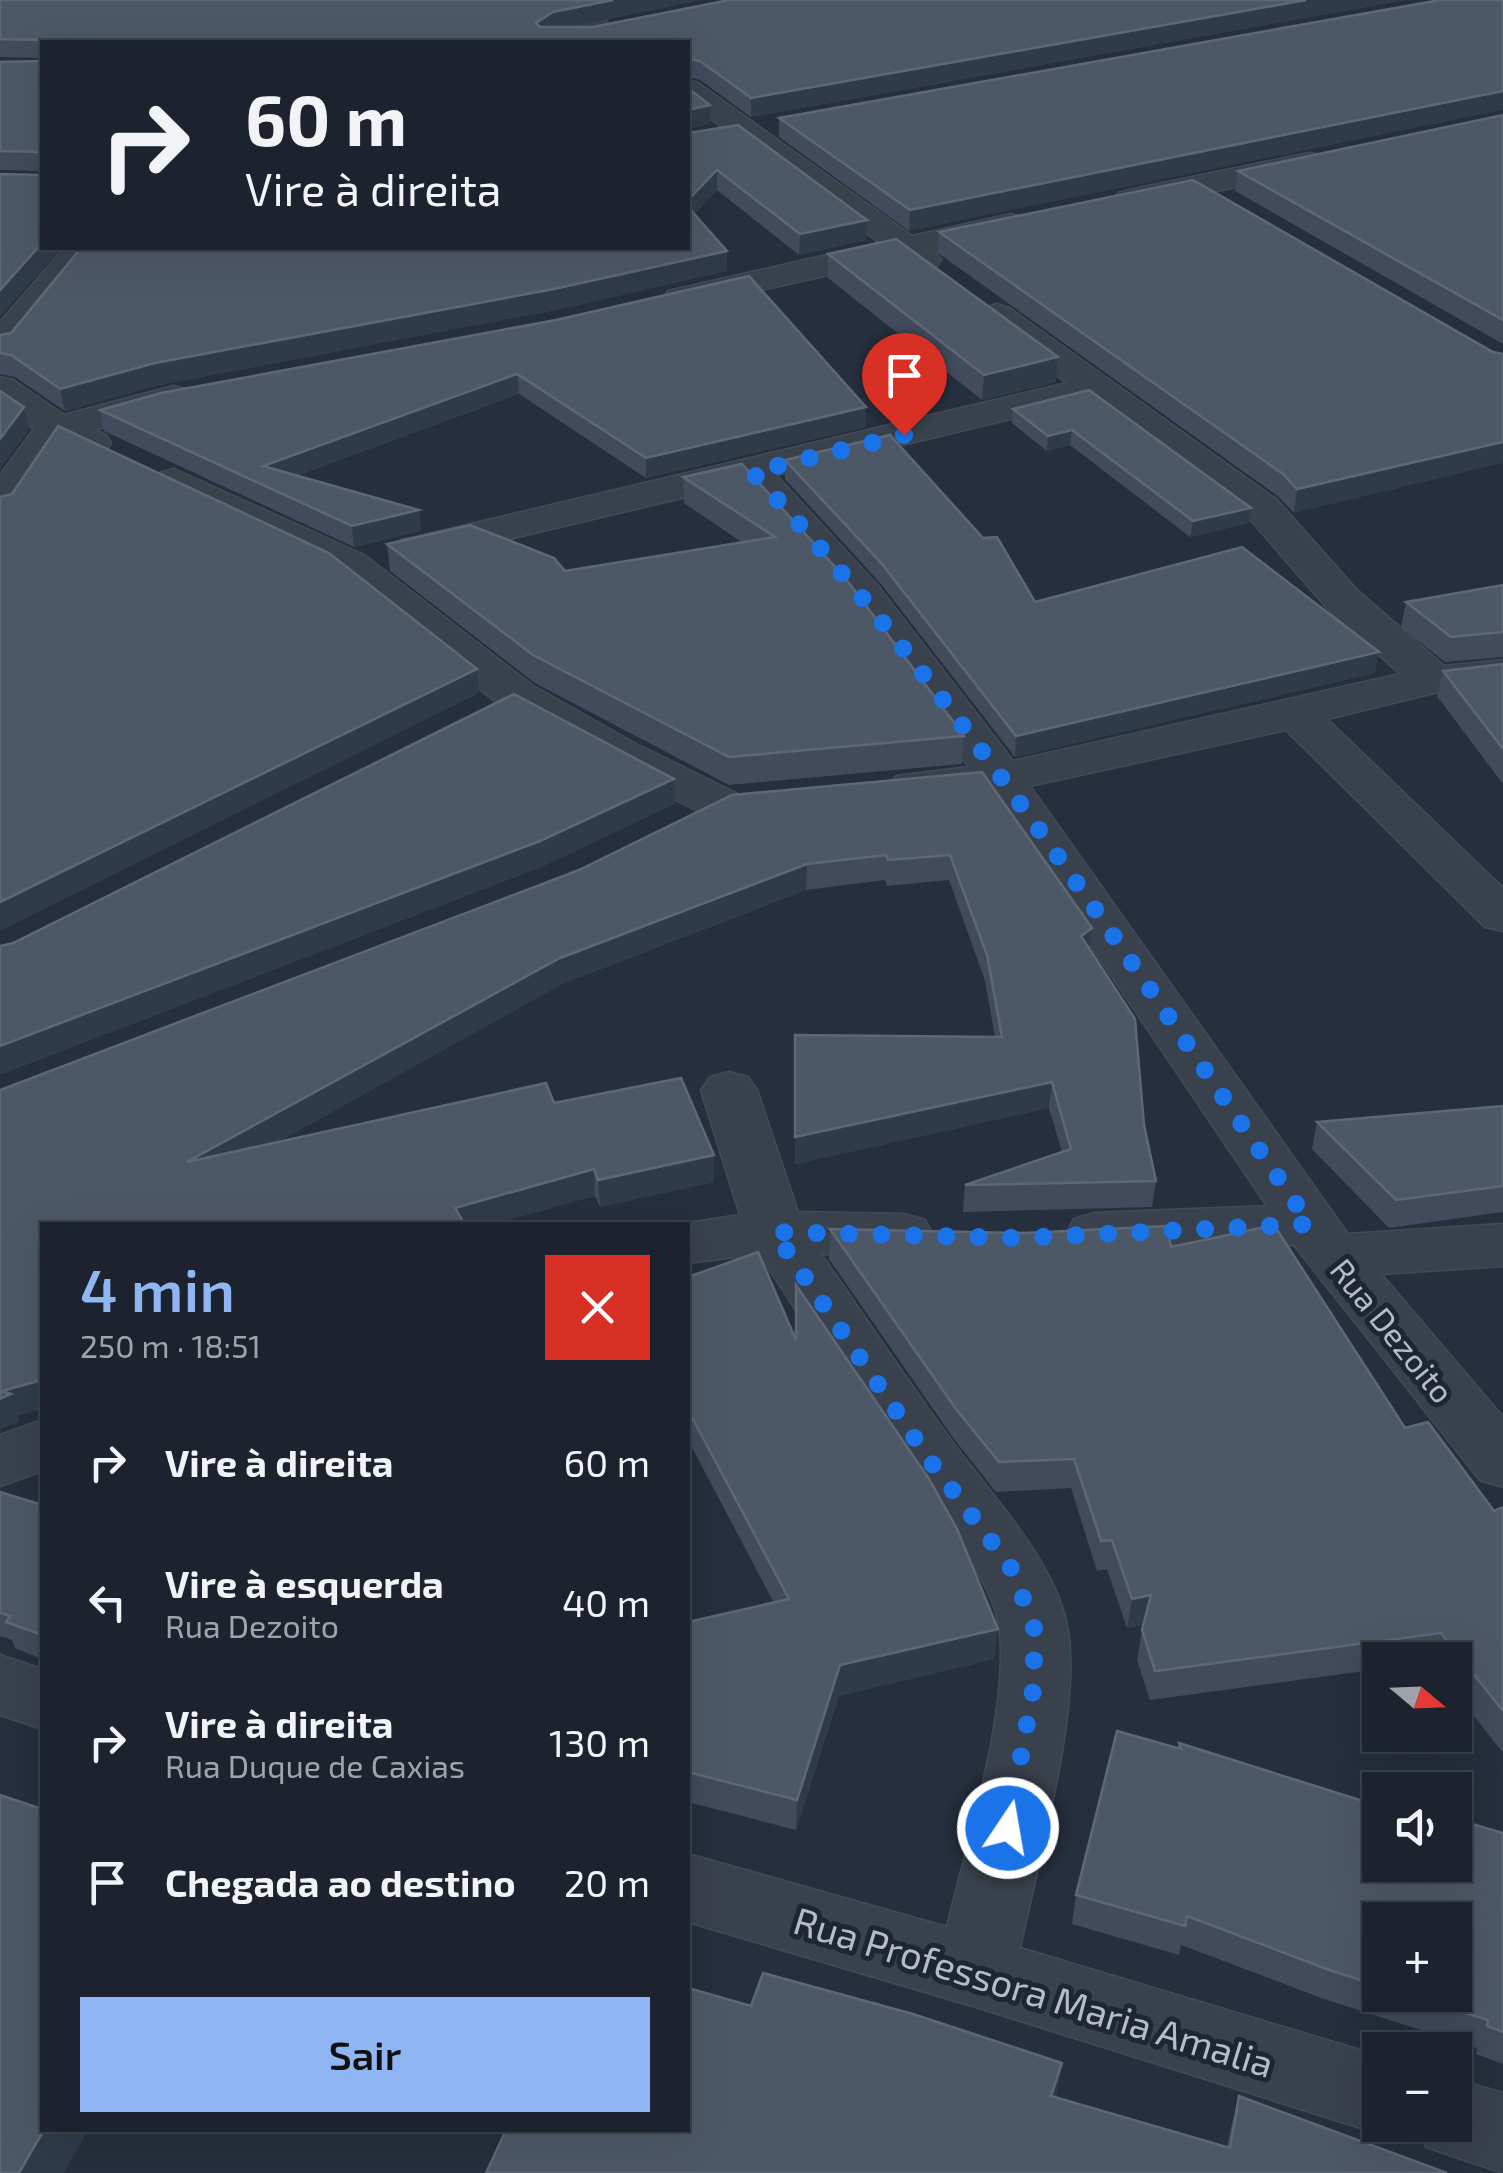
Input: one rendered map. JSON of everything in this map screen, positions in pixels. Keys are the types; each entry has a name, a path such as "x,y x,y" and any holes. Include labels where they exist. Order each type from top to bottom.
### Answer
{"street":[{"path":"559,0 618,32"},
{"path":"572,38 618,32"},
{"path":"690,90 1263,509 1342,599 1434,680"},
{"path":"707,137 784,122"},
{"path":"1100,206 1334,157"},
{"path":"1197,186 1246,214"},
{"path":"646,305 1041,218"},
{"path":"0,344 79,250"},
{"path":"0,388 58,428 349,564 517,696 620,754 740,802 673,828"},
{"path":"349,564 752,472 1094,388"},
{"path":"0,507 38,447 58,428 212,389"},
{"name":"Rua Dezoito","path":"752,472 863,595 1001,778 1321,1240 1503,1462"},
{"path":"870,790 1001,778 1296,714 1352,696 1434,680 1503,673"},
{"path":"466,722 517,696"},
{"path":"1296,714 1503,916"},
{"path":"728,1090 774,1232 931,1462 1010,1566 1034,1625 1034,1685 1024,1756 976,1971"},
{"path":"690,1242 774,1232 964,1236"},
{"path":"1040,1237 1503,1245"},
{"path":"0,1461 40,1447"},
{"path":"0,1685 40,1697"},
{"name":"Rua Professora Maria Amalia","path":"690,1889 976,1971 1362,2090"},
{"path":"1472,2124 1503,2134"}],"building":[{"path":"0,0 613,0 553,12 536,23 540,27 593,27 729,0 1306,0 751,98 700,61 690,59 690,40 0,39"},
{"path":"1440,0 1503,0 1503,91 910,210 779,118"},
{"path":"40,61 40,152 0,151 0,62"},
{"path":"690,90 710,105 690,110"},
{"path":"1503,115 1503,320 1238,171"},
{"path":"738,125 867,220 800,234 717,170 690,198 690,133"},
{"path":"0,174 40,175 40,245 0,290"},
{"path":"1193,180 1493,352 1503,354 1503,442 1297,489 1283,474 939,232"},
{"path":"690,209 727,251 554,289 155,363 60,389 11,355 0,353 0,335 11,333 79,250 690,250"},
{"path":"896,239 1058,357 984,375 828,254"},
{"path":"749,276 866,407 646,458 517,374 263,466 419,510 352,526 100,410 161,393 556,320"},
{"path":"1089,390 1251,508 1193,521 1072,430 1048,436 1013,409"},
{"path":"0,391 24,407 0,439"},
{"path":"58,426 329,553 477,669 0,902 0,497 12,494"},
{"path":"890,435 983,538 997,537 1035,602 1242,547 1379,652 1016,736 882,564 785,460"},
{"path":"742,464 846,579 964,736 729,757 533,655 387,544 470,525 554,558 565,571 775,537 683,477"},
{"path":"1503,585 1503,632 1451,637 1406,602"},
{"path":"1503,664 1503,749 1443,671"},
{"path":"514,694 674,779 540,841 0,1046 0,946 13,943"},
{"path":"982,772 1092,928 1081,936 1135,1019 1144,1125 1156,1181 965,1185 1071,1149 1052,1082 795,1137 795,1035 1002,1037 987,955 950,855 888,860 886,855 807,864 560,958 187,1162 546,1083 554,1103 681,1078 714,1155 598,1180 594,1169 455,1208 463,1222 40,1222 40,1381 2,1391 11,1394 0,1399 0,1090 579,870 732,795"},
{"path":"1503,1106 1503,1186 1396,1200 1317,1122"},
{"path":"1274,1225 1405,1428 1428,1422 1494,1511 1503,1507 1503,1711 1472,1672 1472,1642 1448,1642 1441,1633 1155,1671 1142,1630 1151,1595 1132,1599 1112,1540 1101,1541 1074,1459 999,1462 956,1409 830,1229 1024,1233 1167,1226 1171,1247"},
{"path":"758,1252 796,1340 796,1285 929,1479 957,1529 998,1629 840,1665 797,1800 690,1773 690,1622 789,1599 690,1414 690,1276"},
{"path":"0,1492 40,1504 40,1634 6,1622 10,1616 0,1613"},
{"path":"1117,1731 1181,1749 1179,1743 1362,1801 1362,1882 1472,1882 1472,1824 1503,1833 1503,2032 1487,2026 1488,2020 1463,2012 1472,2012 1472,1902 1362,1902 1362,1980 1187,1916 1185,1926 1076,1895"},
{"path":"0,1795 40,1808 43,2132 19,2173 0,2173"},
{"path":"763,1973 913,2014 1062,2063 1051,2096 1230,2148 1239,2096 1447,2173 486,2173 505,2132 690,2132 690,1989 751,2006"}],"route":[{"path":"904,435 752,472 863,595 1001,778 1310,1224 1020,1238 774,1232 931,1462 1010,1566 1034,1625 1034,1685 1008,1828"}]}
